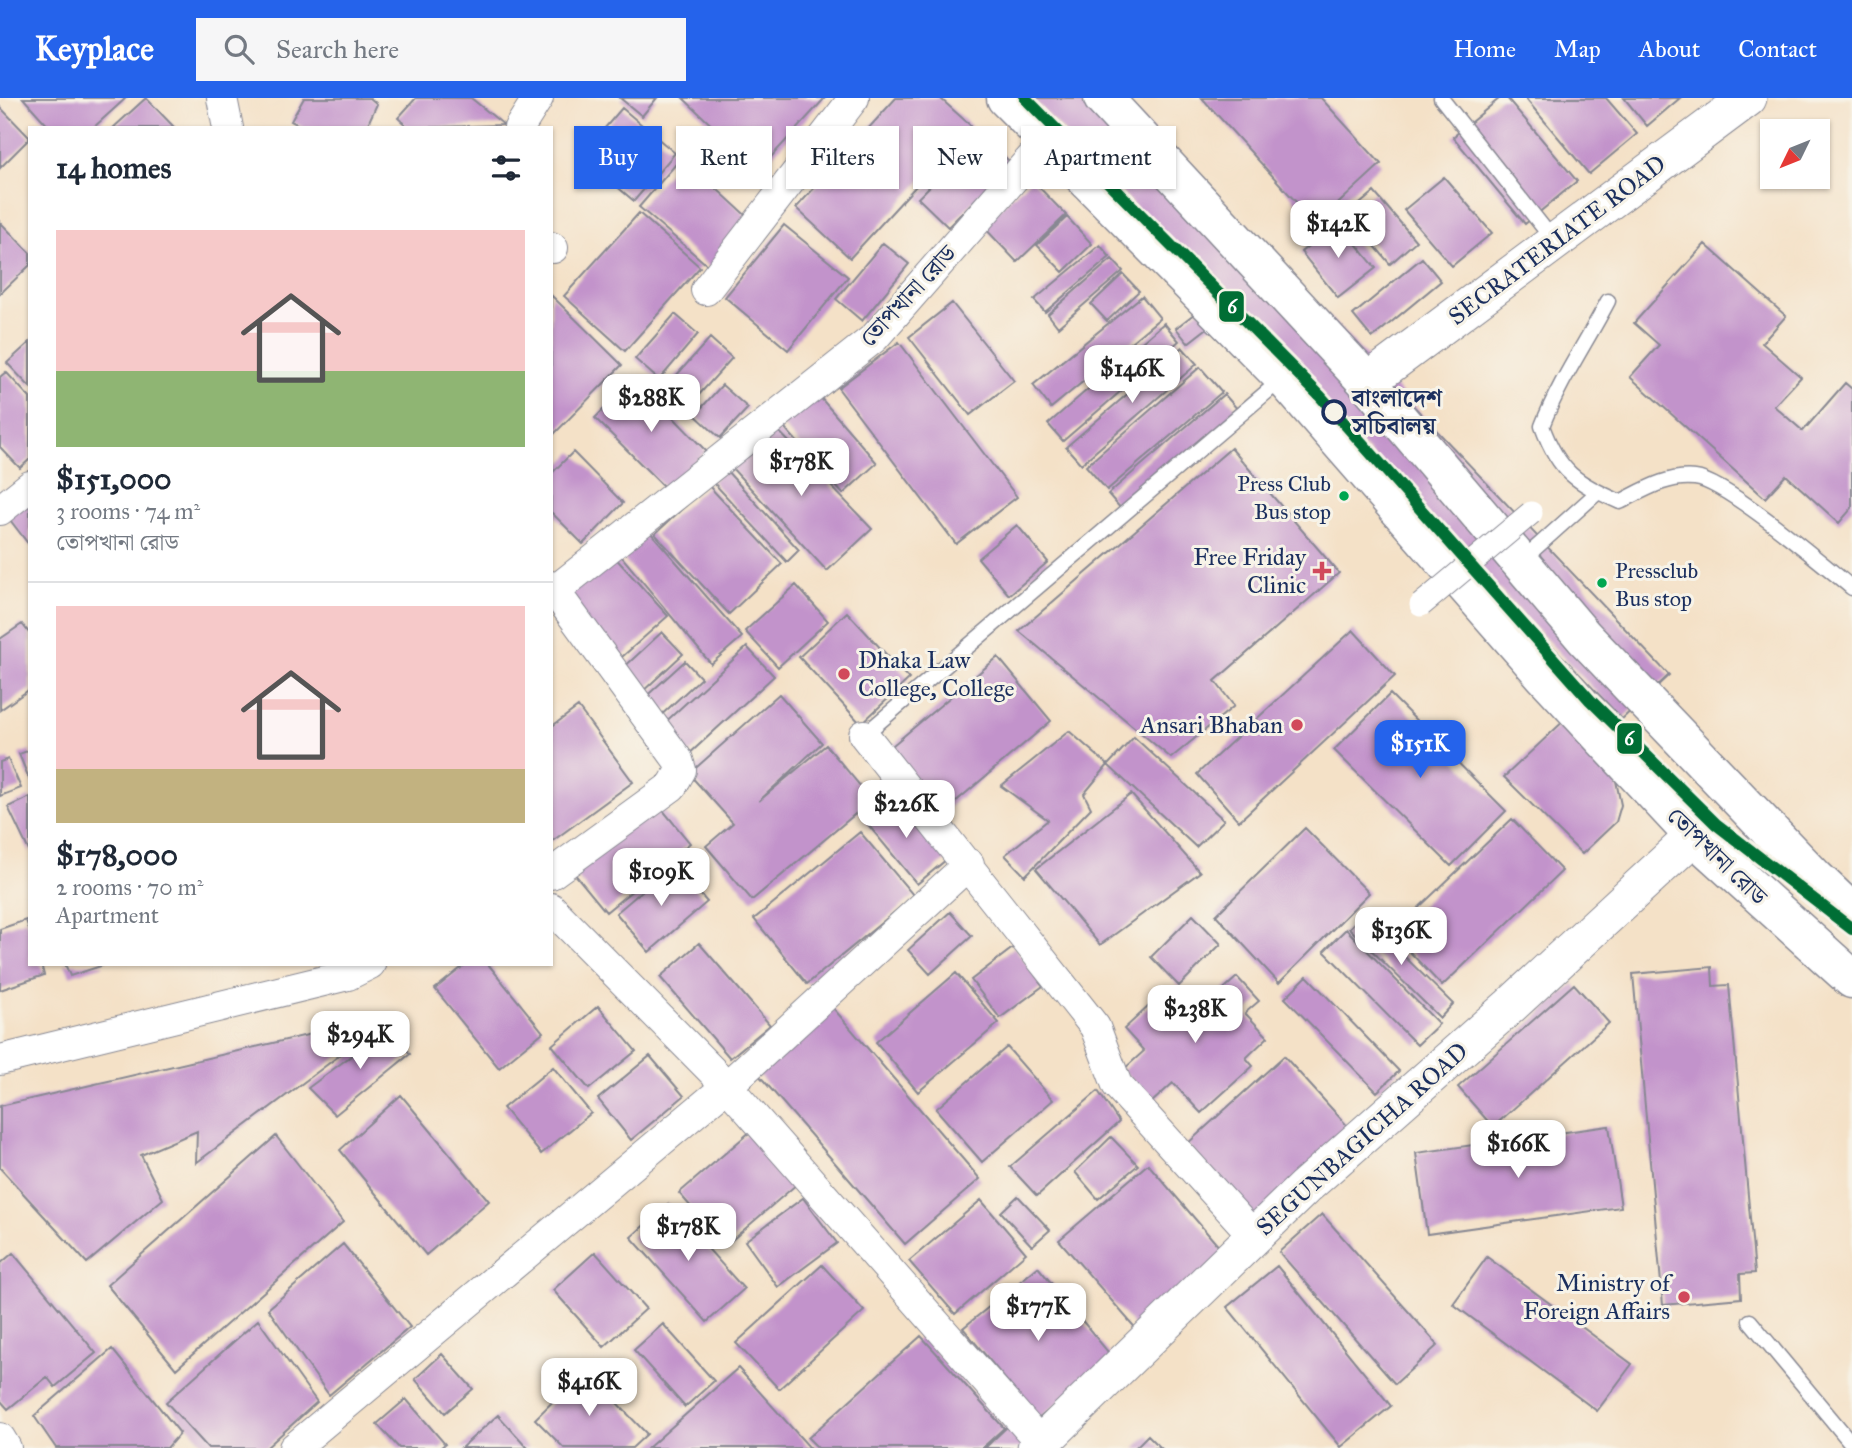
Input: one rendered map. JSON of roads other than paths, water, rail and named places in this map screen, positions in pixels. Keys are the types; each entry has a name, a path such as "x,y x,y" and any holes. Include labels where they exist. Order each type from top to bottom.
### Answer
{"highway":[{"name":"তোপখানা রোড","path":"1006,98 1035,126"},
{"path":"1103,98 1367,382 1584,637 1814,877 1852,913"},
{"name":"তোপখানা রোড","path":"1097,189 1283,378 1544,674 1694,836 1852,979"},
{"path":"1544,674 1584,637"}],"street":[{"path":"222,98 228,126"},
{"path":"520,126 538,98"},
{"path":"706,290 854,98"},
{"name":"SECRATERIATE ROAD","path":"1367,382 1748,98"},
{"name":"তোপখানা রোড","path":"553,588 874,338 1021,170"},
{"path":"0,510 28,488"},
{"path":"1421,605 1531,513"},
{"name":"তোপখানা রোড","path":"553,590 678,760 681,770 673,786 553,873"},
{"path":"864,735 969,864 1094,1027 1118,1085 1254,1236"},
{"name":"SEGUNBAGICHA ROAD","path":"1038,1446 1254,1236 1694,836"},
{"path":"295,1448 727,1086 969,864"},
{"path":"553,910 727,1086 1038,1446"},
{"path":"0,1060 348,975 366,966"},
{"path":"0,1438 6,1448"}],"lane":[{"path":"1441,98 1554,241"},
{"path":"1608,301 1583,349 1555,391 1542,426 1552,452 1579,484 1620,502 1665,480 1697,478 1733,496 1852,588"},
{"path":"864,735 1283,378"},
{"path":"1520,563 1598,492"},
{"path":"1750,1321 1852,1444"}],"place":[{"name":"বাংলাদেশ সচিবালয়","path":"1334,412"},
{"name":"Press Club Bus stop","path":"1344,496"},
{"name":"Free Friday Clinic","path":"1322,571"},
{"name":"Pressclub Bus stop","path":"1602,583"},
{"name":"Dhaka Law College, College","path":"844,674"},
{"name":"Ansari Bhaban","path":"1297,725"},
{"name":"Ministry of Foreign Affairs","path":"1684,1297"}]}
